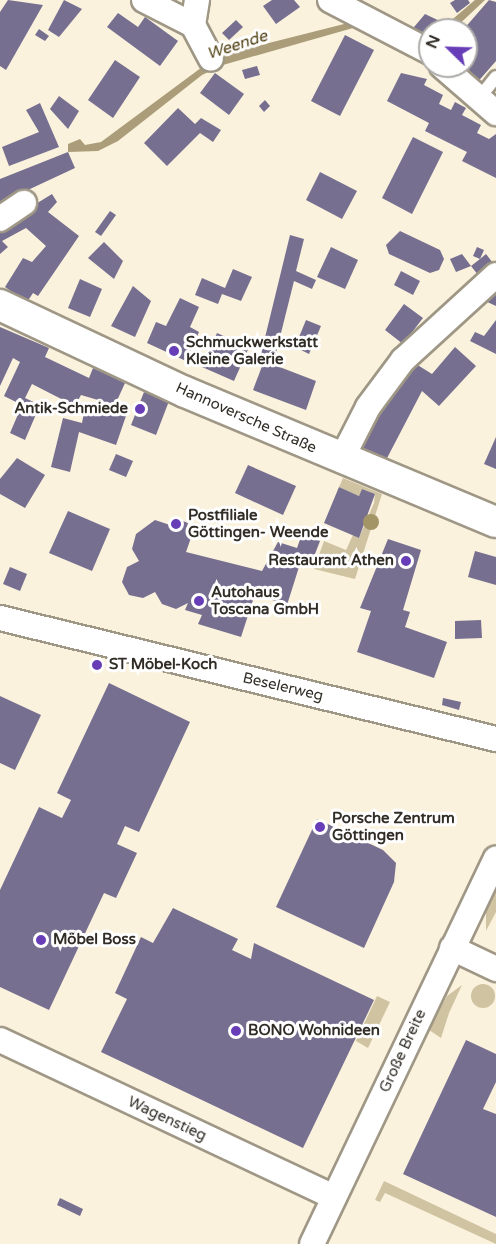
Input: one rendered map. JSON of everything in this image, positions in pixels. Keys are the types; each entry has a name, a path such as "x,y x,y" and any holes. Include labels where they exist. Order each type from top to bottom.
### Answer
{"street":[{"path":"144,0 193,25 211,59"},
{"path":"193,25 197,0"},
{"path":"330,0 418,45"},
{"path":"456,78 487,106"},
{"path":"0,219 24,203"},
{"path":"341,460 368,407 403,360 496,275"},
{"name":"Hannoversche Straße","path":"0,305 341,460 496,522"},
{"name":"Beselerweg","path":"0,618 496,739"},
{"name":"Große Breite","path":"312,1244 496,859"},
{"path":"452,948 496,969"},
{"name":"Wagenstieg","path":"0,1040 334,1197"}],"lane":[{"path":"487,106 496,77"}],"shaded area":[{"path":"475,0 485,0 466,18 454,18"},
{"path":"352,22 418,52 418,56 410,58 353,28 223,65 202,75 118,141 98,151 68,152 68,144 80,139 85,145 101,142 217,56"},
{"path":"343,478 382,494 355,579 314,569 324,541 346,550 353,535 359,538 374,503 375,494 362,489 359,496 339,487"},
{"path":"496,889 496,912 486,931 486,911"},
{"path":"483,984 492,987 495,996 492,1005 483,1008 474,1005 471,996 474,987"},
{"path":"462,985 441,1038 429,1030 447,996"},
{"path":"377,996 390,1002 368,1048 356,1041"},
{"path":"384,1181 496,1234 496,1244 385,1193 380,1202 375,1200"}],"building":[{"path":"8,0 43,5 6,70 0,66 0,12"},
{"path":"64,0 82,9 59,37 48,30"},
{"path":"272,0 294,0 300,7 276,24 263,6"},
{"path":"455,0 468,0 470,3 457,13 450,3"},
{"path":"489,0 496,2 496,61 475,85 467,78 478,78 478,18 473,18"},
{"path":"118,13 138,27 145,17 178,41 160,66 107,27"},
{"path":"425,14 433,18 422,18"},
{"path":"236,20 243,27 229,40 222,33"},
{"path":"418,22 418,36 409,33"},
{"path":"39,29 49,36 45,41 35,35"},
{"path":"345,35 374,50 340,116 311,101"},
{"path":"115,60 140,77 113,118 88,100"},
{"path":"257,66 260,75 245,79 242,70"},
{"path":"215,73 244,94 229,115 200,93"},
{"path":"401,73 427,79 424,85 443,95 439,104 451,110 455,102 466,108 462,115 481,125 477,133 489,139 496,134 496,178 462,161 467,152 425,131 429,123 387,101"},
{"path":"59,96 79,111 68,129 50,109"},
{"path":"265,100 270,106 264,112 259,106"},
{"path":"40,103 59,147 9,166 2,147 39,132 26,110"},
{"path":"178,108 195,124 201,118 221,130 213,142 200,133 167,166 144,143"},
{"path":"413,137 443,152 412,214 382,198"},
{"path":"68,152 75,168 0,203 0,179"},
{"path":"320,172 357,191 342,219 306,200"},
{"path":"52,194 57,202 48,212 79,236 38,296 33,293 27,302 5,287 23,258 32,262 46,246 26,228 2,241 8,247 0,254 0,226"},
{"path":"110,211 116,215 101,236 95,232"},
{"path":"400,231 440,250 444,259 439,270 430,273 389,254 386,245"},
{"path":"290,235 304,239 296,271 316,280 312,289 294,281 275,357 261,354"},
{"path":"104,242 123,261 114,279 88,258"},
{"path":"331,247 358,260 345,289 317,277"},
{"path":"477,247 484,250 480,259 473,256"},
{"path":"462,254 471,266 456,272 450,259"},
{"path":"486,254 496,267 482,280 471,266"},
{"path":"233,269 252,277 241,301 222,294 218,304 195,295 202,278 225,288"},
{"path":"401,271 420,281 413,295 394,285"},
{"path":"80,279 102,289 90,317 68,308"},
{"path":"496,283 496,306 483,300"},
{"path":"133,286 151,301 135,337 111,326"},
{"path":"180,298 199,307 190,327 199,332 186,361 147,343 156,322 166,326"},
{"path":"404,304 423,318 403,344 385,330"},
{"path":"306,320 321,326 309,354 295,347"},
{"path":"496,320 496,354 470,341 475,332 484,336"},
{"path":"0,327 49,348 45,357 89,378 93,368 125,383 115,405 81,395 75,406 32,384 25,398 40,405 25,440 10,433 22,405 4,396 20,362 13,358 0,386"},
{"path":"217,333 249,347 234,381 202,367"},
{"path":"455,347 476,366 439,406 422,391 385,462 361,451 387,392 394,395 416,364 432,374"},
{"path":"264,361 316,381 306,410 253,390"},
{"path":"144,392 169,401 156,435 131,425"},
{"path":"86,402 126,416 116,445 79,432 70,472 51,467 63,418 82,423"},
{"path":"496,437 496,469 484,464"},
{"path":"116,454 133,461 126,477 109,470"},
{"path":"17,458 45,475 25,508 0,494 0,479"},
{"path":"248,465 296,486 283,515 235,493"},
{"path":"339,487 359,496 362,489 375,494 359,538 324,523"},
{"path":"68,511 110,529 92,571 49,553"},
{"path":"175,518 188,523 186,530 193,532 186,552 262,571 278,542 297,548 302,534 320,541 310,567 293,561 299,567 287,605 255,594 241,637 198,624 202,615 185,610 188,603 176,609 162,604 155,592 143,598 129,595 122,582 127,567 139,561 132,549 136,534 155,520 173,526"},
{"path":"388,539 421,550 403,610 410,612 405,627 447,642 434,678 357,652 371,611 360,608"},
{"path":"475,551 496,557 496,585 468,577"},
{"path":"10,567 27,574 20,591 3,584"},
{"path":"481,620 482,638 455,639 455,621"},
{"path":"109,683 190,722 139,832 125,826 117,844 137,853 116,898 104,893 49,1010 0,987 0,890 39,807 62,818 71,800 57,793"},
{"path":"0,696 41,715 15,770 0,763"},
{"path":"443,698 461,702 459,710 442,705"},
{"path":"317,819 383,850 396,863 394,882 364,948 276,907"},
{"name":"BONO Wohnideen","path":"173,908 238,939 232,950 251,959 254,943 374,1000 303,1148 101,1052 127,999 115,993 141,937 153,943"},
{"path":"466,1040 496,1054 496,1082 483,1109 496,1114 496,1217 403,1174"},
{"path":"60,1198 83,1209 80,1216 57,1205"}],"place":[{"name":"Schmuckwerkstatt Kleine Galerie","path":"174,351"},
{"name":"Antik-Schmiede","path":"140,409"},
{"name":"Postfiliale Göttingen- Weende","path":"176,524"},
{"name":"Restaurant Athen","path":"406,561"},
{"name":"Autohaus Toscana GmbH","path":"199,601"},
{"name":"ST Möbel-Koch","path":"97,665"},
{"name":"Porsche Zentrum Göttingen","path":"320,827"},
{"name":"Möbel Boss","path":"41,940"},
{"name":"BONO Wohnideen","path":"236,1031"}],"water label":[{"name":"Weende","path":"237,45"}]}
